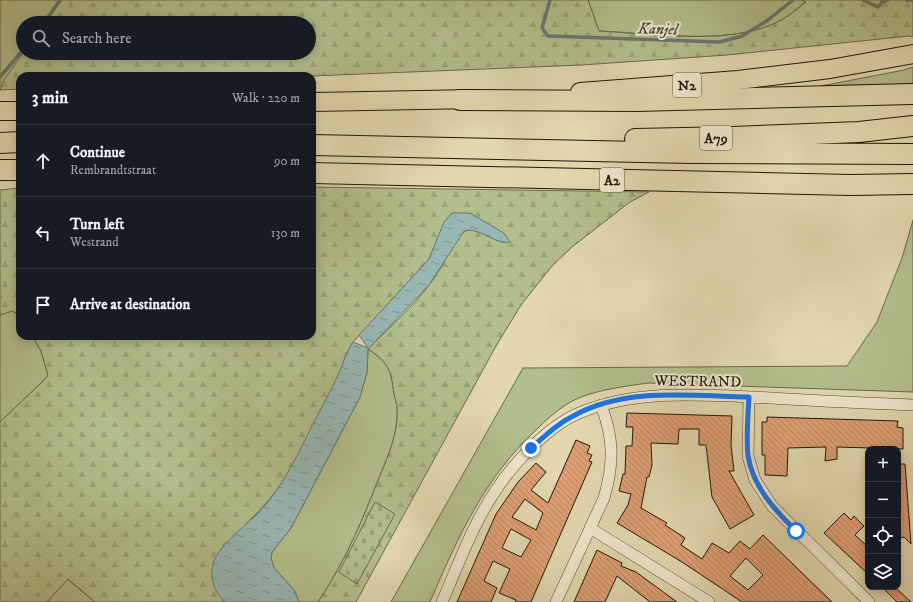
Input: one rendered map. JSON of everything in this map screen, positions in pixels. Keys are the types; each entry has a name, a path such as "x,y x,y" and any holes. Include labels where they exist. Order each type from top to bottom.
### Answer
{"highway":[{"name":"N2","path":"316,102 460,100 662,87 830,69 913,54"},
{"path":"460,100 636,101 913,94"},
{"path":"0,111 16,111"},
{"name":"A79","path":"520,149 639,139 749,137 859,132 913,126"},
{"path":"0,143 16,142"},
{"name":"A2","path":"316,145 690,153 913,154"},
{"path":"0,170 16,170"},
{"path":"0,173 16,171"},
{"name":"A2","path":"316,173 851,185 913,184"}],"street":[{"name":"WESTRAND","path":"442,602 480,519 494,493 508,473 531,448 553,429 575,414 601,405 654,395 749,397 913,406"},
{"path":"749,397 748,456 755,480 772,506 869,602"},
{"path":"556,602 604,498 612,463 610,430 601,405"},
{"path":"590,528 709,602"}],"green space":[{"path":"0,0 62,0 50,16 16,16 16,60 19,60 0,89"},
{"path":"62,0 588,0 599,31 664,36 711,36 754,30 773,24 786,17 806,2 802,0 913,0 913,37 909,36 727,55 582,65 316,76 316,72 16,72 16,89 0,90 4,80 18,60 316,60 316,16 50,16"},
{"path":"588,0 806,1 791,14 778,22 755,30 734,34 688,36 599,31"},
{"path":"913,67 913,84 821,86 904,70"},
{"path":"316,187 649,192 630,202 572,247 552,266 521,305 496,346 356,602 318,602 342,563 355,535 386,462 396,430 397,406 390,373 385,363 368,349 425,291 461,235 469,230 473,230 498,241 509,242 470,213 434,247 429,259 353,342 346,354 338,376 319,416 283,481 267,502 231,539 215,559 220,597 225,602 95,602 68,579 47,602 0,602 0,422 48,375 41,351 34,340 316,340"},
{"path":"16,188 16,314 12,311 0,315 0,190"},
{"path":"913,220 913,392 649,383 606,390 581,397 558,411 518,448 487,488 451,554 430,602 391,602 523,368 847,366 877,322 902,258"},
{"path":"12,311 16,314 16,340 34,340 41,351 48,375 0,422 0,315"},
{"path":"368,349 385,363 392,379 397,408 396,430 393,441 386,462 361,521 334,576 318,602 299,602 294,590 274,568 271,558 272,552 291,528 360,397 367,372"},
{"path":"375,502 395,514 357,584 339,572"},
{"path":"67,579 95,602 47,602"}],"water":[{"path":"452,213 470,213 504,233 510,242 498,241 475,231 464,231 429,285 368,349 367,372 360,397 291,528 272,552 271,558 274,568 294,590 299,602 225,602 215,588 212,578 214,561 217,555 228,541 259,512 274,494 287,474 335,382 346,354 353,342 368,348 359,335 429,259 444,222"}],"building":[{"path":"627,413 732,416 731,445 734,471 729,471 754,515 730,529 712,497 706,445 699,445 699,429 679,429 678,444 651,443 652,465 649,477 647,477 641,508 667,523 665,525 685,538 681,545 702,559 712,543 729,553 740,541 750,549 763,535 832,602 742,602 682,562 617,523 628,505 631,494 619,491 623,474 625,474 626,446 632,446 633,427 626,427","holes":["746,558 763,575 748,590 730,576"]},
{"path":"767,417 898,421 897,427 903,428 903,449 901,449 901,446 865,446 865,448 837,447 837,459 825,461 826,447 788,448 787,476 765,475 765,455 762,455 762,422 767,422"},
{"path":"576,440 590,446 587,453 592,455 589,461 592,462 531,602 515,602 516,600 499,593 510,569 493,561 484,581 497,588 491,602 457,602 496,514 518,482 536,463 546,472 531,490 548,503","holes":["525,499 543,513 536,530 512,517","511,529 531,540 521,557 502,548"]},
{"path":"901,464 905,464 911,544 904,537 901,538"},
{"path":"844,513 851,520 854,516 864,526 855,535 865,544 865,571 824,533"},
{"path":"597,550 622,563 621,566 636,572 677,602 650,602 617,576 605,602 574,602"},
{"path":"885,590 898,590 911,602 897,602"}],"waterway":[{"path":"49,16 60,0"},
{"name":"Kanjel","path":"550,0 542,28 548,36 720,42 742,36 768,20 793,0"},
{"name":"Kanjel","path":"863,0 878,7 882,2 888,0"},
{"name":"Kanjel","path":"907,0 913,0"},
{"path":"0,77 16,58"}],"route":[{"path":"531,448 553,429 575,414 628,398 654,395 749,397 748,456 755,480 772,506 796,531"}]}
